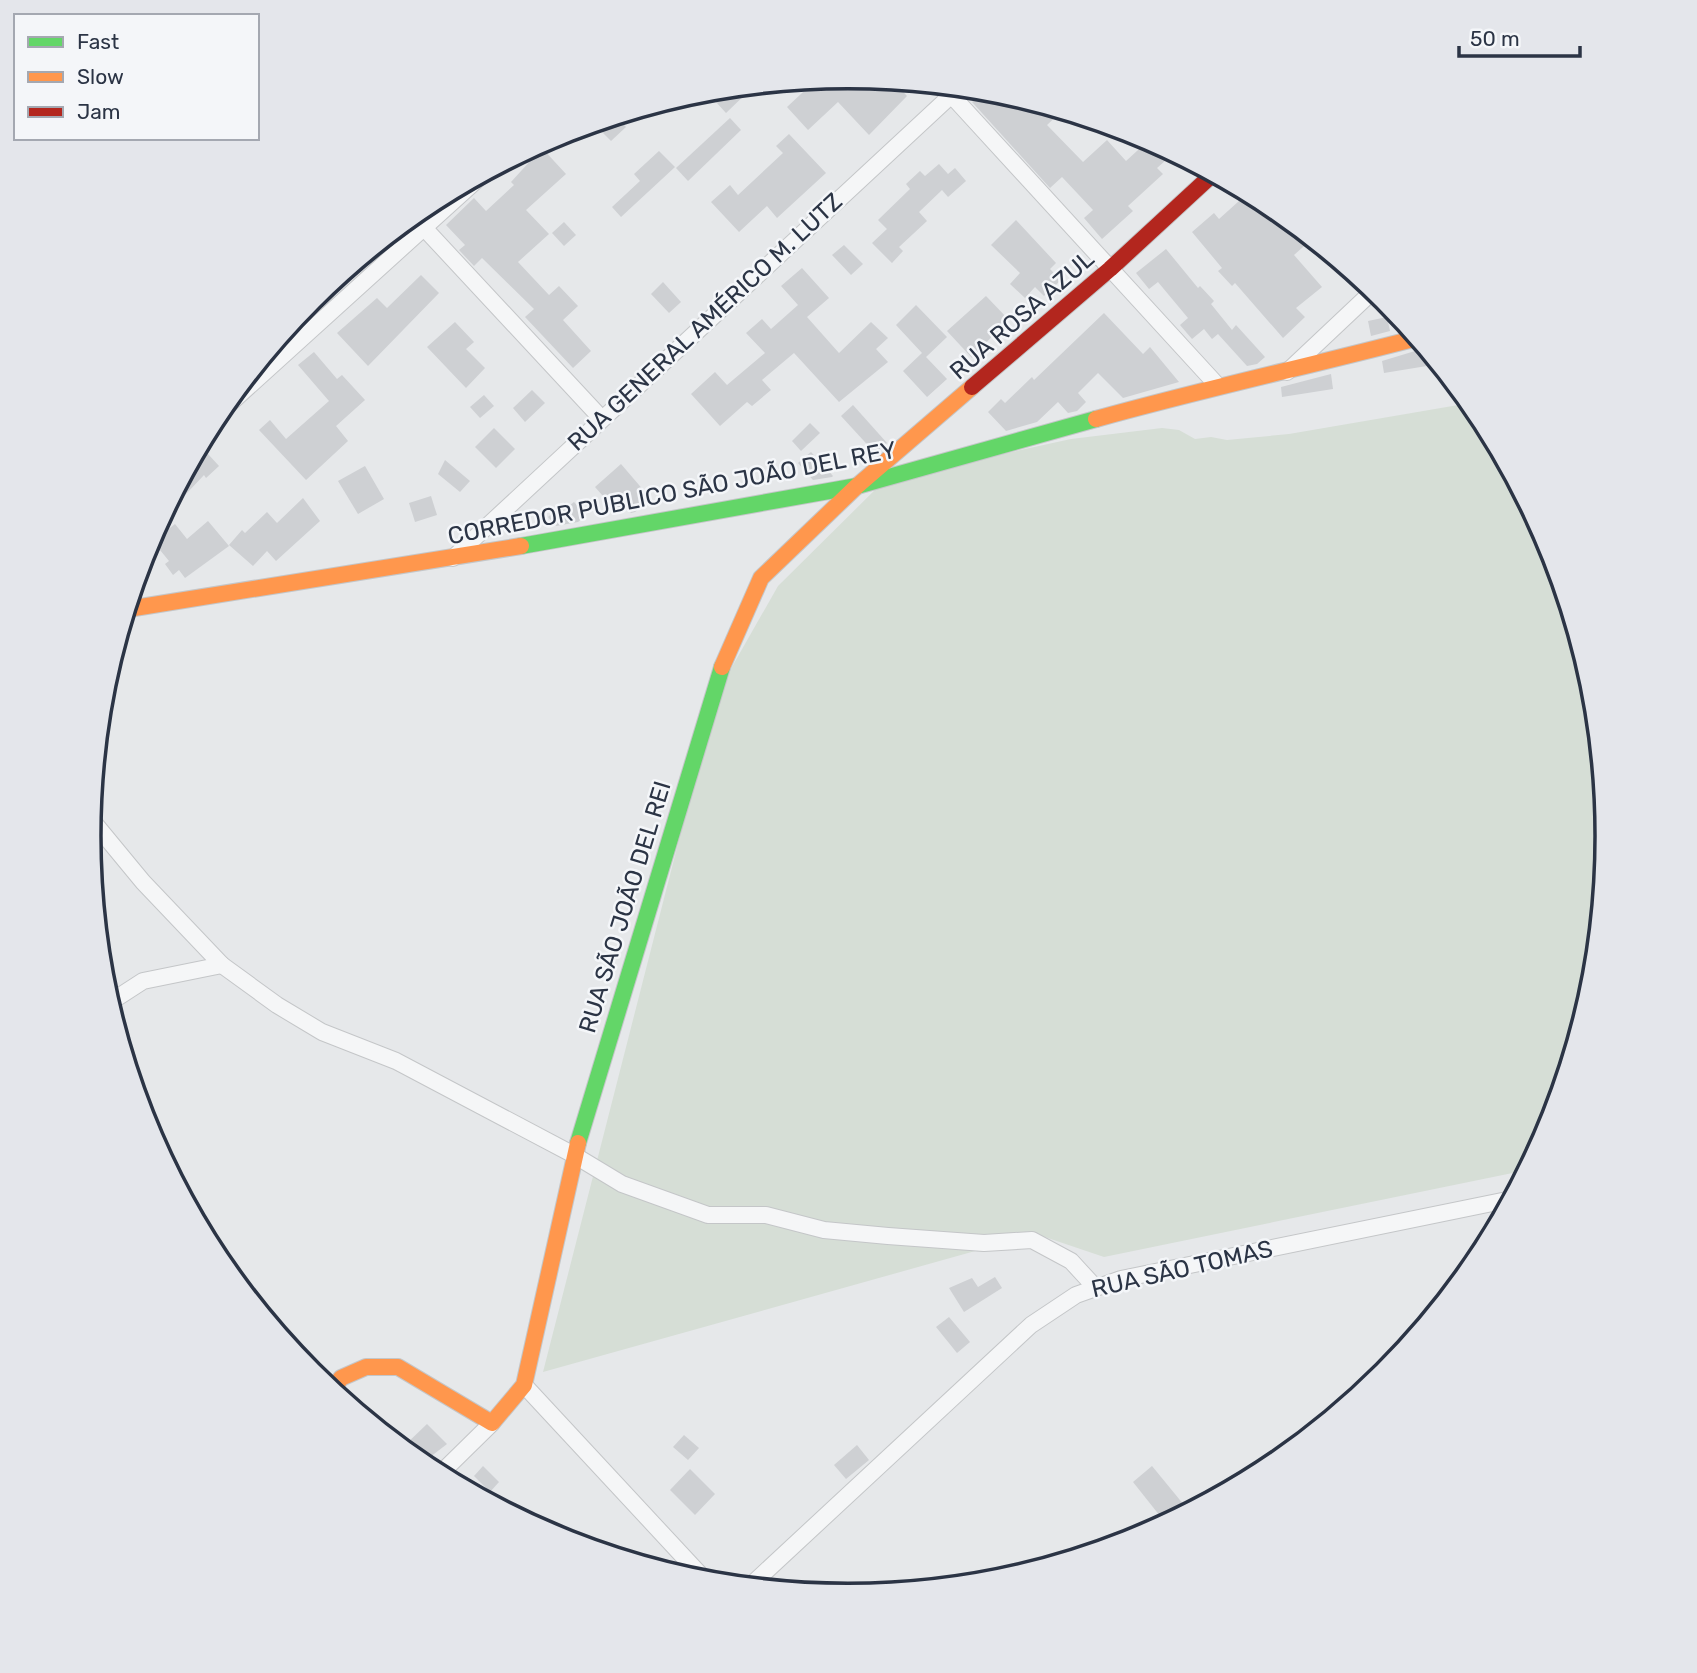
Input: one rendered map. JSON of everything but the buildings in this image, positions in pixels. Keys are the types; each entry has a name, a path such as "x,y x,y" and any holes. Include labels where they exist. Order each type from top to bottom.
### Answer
{"street":[{"name":"RUA GENERAL AMÉRICO M. LUTZ","path":"452,558 945,96"},
{"path":"958,98 1217,385"},
{"name":"RUA ROSA AZUL","path":"858,486 1110,269 1206,180"},
{"path":"261,375 453,203"},
{"path":"422,224 601,418"},
{"path":"1287,372 1366,298"},
{"path":"1287,372 1407,341"},
{"name":"CORREDOR PUBLICO SÃO JOÃO DEL REY","path":"138,607 452,558 858,486 1217,385 1287,372"},
{"name":"RUA SÃO JOÃO DEL REI","path":"524,1385 574,1155 720,670 761,578 858,486"},
{"path":"101,831 222,965 277,1005 322,1032 396,1060 574,1155 622,1184 708,1215 734,1218 766,1215 824,1230 888,1236 985,1243 1032,1240 1070,1261 1094,1286"},
{"path":"119,996 143,981 222,965"},
{"name":"RUA SÃO TOMAS","path":"759,1578 1031,1325 1094,1286 1501,1201"},
{"path":"338,1382 341,1378 366,1367 398,1367 492,1423"},
{"path":"447,1467 492,1423 524,1385 693,1567"}],"shaded area":[{"path":"1458,405 1496,463 1519,506 1556,596 1570,643 1589,739 1596,836 1594,885 1589,934 1570,1030 1539,1122 1516,1172 1104,1257 1036,1234 543,1372 716,695 778,586 885,480 1071,439 1162,428 1179,430 1195,439 1211,437 1227,440 1289,434"}],"traffic: fast":[{"path":"521,546 857,486 1096,419"},
{"path":"578,1143 722,667"}],"traffic: slow":[{"path":"1096,419 1407,341"},
{"path":"722,667 761,578 857,486 972,387"},
{"path":"138,607 521,546"},
{"path":"338,1382 341,1378 366,1367 398,1367 492,1423 524,1385 578,1143"}],"traffic: jam":[{"path":"972,387 1110,269 1206,180"}]}
